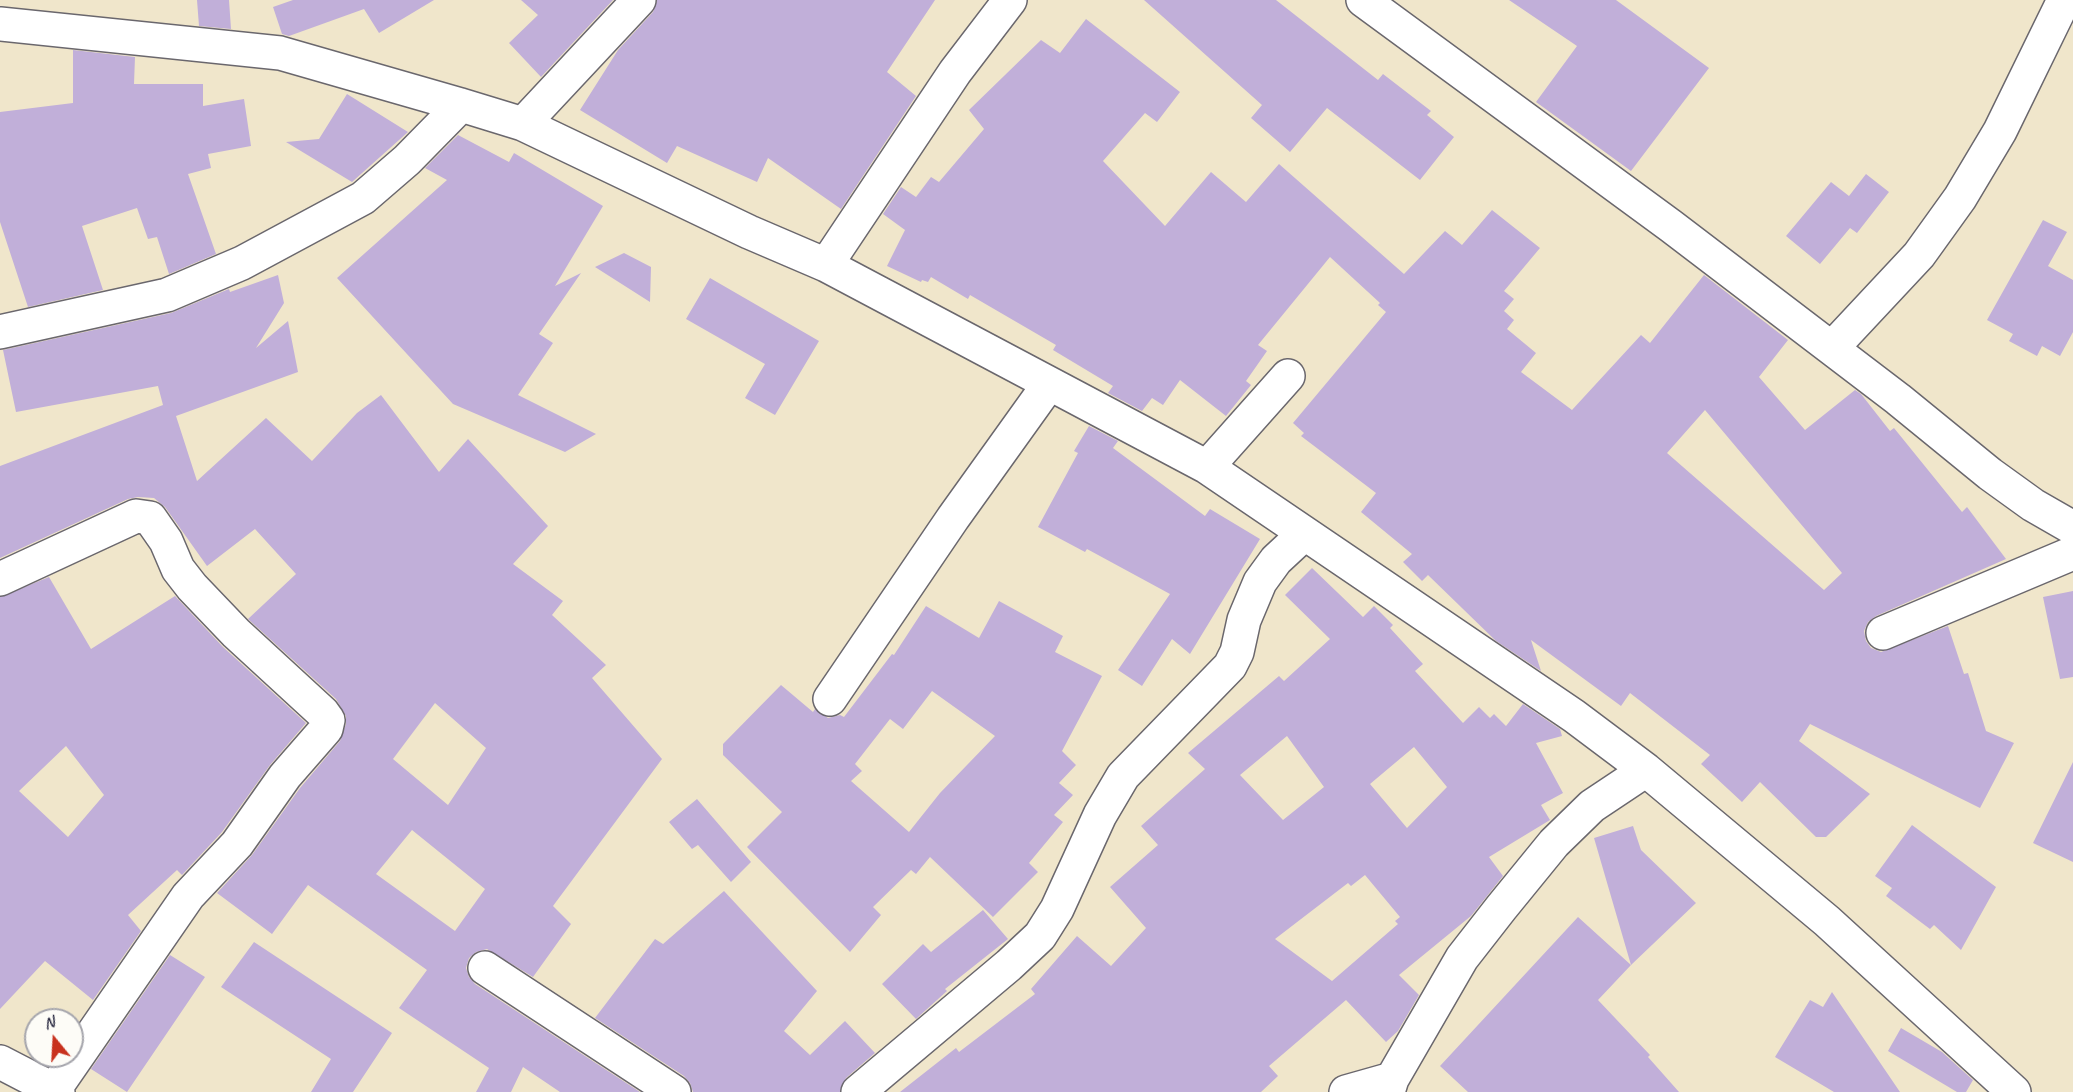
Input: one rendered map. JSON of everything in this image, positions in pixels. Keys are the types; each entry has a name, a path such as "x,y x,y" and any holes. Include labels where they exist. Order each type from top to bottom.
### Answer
{"street":[{"path":"523,124 639,0"},
{"path":"826,265 956,72 1010,0"},
{"path":"1363,0 1671,226 1832,348 1990,474 2033,505 2073,528"},
{"path":"1832,348 1919,255 1960,198 2000,131 2064,0"},
{"path":"0,24 280,53 523,124 749,232 826,265 1207,467 1574,716 1646,770 1827,921 2014,1092"},
{"path":"0,332 167,295 242,263 363,198 407,160 461,105"},
{"path":"1207,467 1288,376"},
{"path":"830,699 953,518 1049,384"},
{"path":"0,579 136,516 150,518 165,541 178,569 192,587 236,633 328,720 326,729 285,776 237,844 188,896 56,1091 0,1062"},
{"path":"858,1092 1002,971 1040,936 1057,909 1100,815 1124,776 1230,666 1237,652 1244,620 1260,582 1276,560 1304,534"},
{"path":"1883,633 2073,553"},
{"path":"1346,1092 1390,1086 1462,958 1514,892 1554,843 1592,806 1646,770"},
{"path":"485,968 674,1092"}],"building":[{"path":"197,0 229,0 231,29 199,26"},
{"path":"293,0 434,0 379,33 364,9 289,36 282,34 273,7"},
{"path":"521,0 613,0 541,77 509,43 538,15"},
{"path":"657,0 935,0 887,72 916,96 841,209 768,158 757,182 677,146 667,163 580,110 618,50 653,12"},
{"path":"1144,0 1276,0 1378,80 1383,74 1431,111 1427,115 1454,137 1420,180 1327,108 1290,152 1251,118 1262,105"},
{"path":"1509,0 1616,0 1709,68 1631,171 1536,102 1577,46"},
{"path":"1086,19 1180,92 1157,122 1145,113 1103,161 1165,226 1211,172 1246,202 1279,164 1404,274 1445,231 1462,245 1492,210 1540,248 1504,291 1514,299 1504,311 1514,320 1507,329 1536,353 1521,372 1572,410 1641,335 1650,343 1704,275 1788,340 1759,377 1805,430 1855,390 1861,394 1890,431 1894,428 1962,512 1967,507 2006,559 1876,616 1868,622 1864,631 1866,641 1871,648 1881,652 1948,626 1964,674 1968,673 1986,731 2014,743 1980,808 1810,724 1799,741 1870,794 1826,837 1816,837 1760,782 1742,802 1701,764 1710,755 1630,693 1621,706 1531,640 1541,671 1496,641 1428,575 1422,581 1403,562 1412,554 1361,512 1376,493 1301,436 1304,433 1293,423 1386,312 1378,305 1380,303 1330,257 1258,345 1267,351 1246,381 1251,385 1226,416 1180,380 1163,405 1152,398 1142,411 1108,393 1113,386 1053,350 1056,345 970,295 968,299 931,277 928,282 922,280 921,282 887,266 905,230 883,214 901,187 916,197 931,177 939,182 984,129 969,110 1041,40 1060,53","holes":["1705,410 1842,573 1824,590 1667,453"]},
{"path":"73,50 135,57 134,84 203,84 203,106 244,99 251,146 208,154 211,168 188,174 216,254 169,274 157,237 148,239 137,208 82,226 103,290 28,307 0,222 0,112 73,103"},
{"path":"347,94 408,132 352,182 286,142 319,139"},
{"path":"458,135 509,162 514,153 603,206 555,286 581,273 539,334 553,343 518,395 596,434 565,452 453,404 337,278 447,180 425,168"},
{"path":"1866,174 1889,192 1857,233 1850,228 1820,264 1786,236 1831,182 1849,196"},
{"path":"2043,220 2067,232 2048,266 2073,280 2073,332 2060,356 2042,346 2037,356 2009,341 2013,334 1987,320"},
{"path":"624,253 651,267 650,302 595,267"},
{"path":"278,275 284,303 256,348 288,321 298,372 176,416 197,481 266,418 312,461 357,413 381,395 439,472 468,439 548,526 513,564 563,601 552,615 606,665 592,678 662,759 553,906 571,924 533,977 487,949 476,952 469,958 466,968 475,984 640,1092 560,1092 523,1067 511,1092 476,1092 489,1068 399,1008 427,970 308,885 272,934 217,893 252,855 300,788 340,741 346,724 346,716 336,699 248,619 296,574 255,529 207,566 165,507 154,498 138,497 128,499 0,558 0,466 163,405 158,386 16,412 3,350 171,313 229,289 230,292","holes":["435,703 486,748 448,805 393,759","412,830 485,889 455,931 376,874"]},
{"path":"710,278 819,341 775,415 745,398 765,364 686,319"},
{"path":"1089,426 1118,441 1113,448 1205,516 1210,509 1260,539 1190,654 1172,639 1142,686 1118,670 1170,594 1087,549 1085,552 1038,527 1078,453 1074,451"},
{"path":"1312,568 1363,617 1374,606 1393,625 1390,628 1423,664 1415,671 1463,723 1479,707 1490,718 1494,714 1506,726 1523,704 1560,729 1562,736 1536,743 1563,793 1541,805 1550,820 1489,857 1503,876 1471,916 1399,975 1419,995 1398,1031 1386,1042 1346,1000 1269,1066 1278,1076 1261,1092 900,1092 956,1048 959,1052 1035,994 1031,989 1077,936 1111,966 1146,928 1110,887 1158,845 1141,826 1205,769 1188,753 1279,676 1284,681 1330,639 1285,595","holes":["1287,736 1324,787 1283,820 1240,775","1414,747 1447,787 1407,828 1370,784","1365,875 1400,917 1395,921 1398,924 1332,981 1275,939 1348,883 1351,886"]},
{"path":"49,577 91,649 175,596 223,647 306,723 270,765 222,832 182,875 177,870 128,915 141,931 93,1000 45,961 0,1009 0,597","holes":["66,746 104,795 68,837 19,791"]},
{"path":"2073,591 2073,677 2060,679 2043,597"},
{"path":"999,601 1063,636 1055,652 1102,676 1062,751 1076,765 1059,783 1073,795 1054,815 1063,822 1029,863 1038,872 993,917 930,857 916,874 911,870 873,907 881,915 850,952 747,847 782,812 723,755 723,744 781,685 813,712 815,709 828,718 840,715 844,717 892,654 894,655 926,606 979,638","holes":["932,691 995,736 940,793 909,832 851,781 862,771 855,764 890,719 903,729"]},
{"path":"2073,762 2073,862 2033,843"},
{"path":"697,799 751,862 731,882 698,845 692,849 669,822"},
{"path":"1912,825 1996,887 1961,950 1934,925 1930,929 1886,896 1892,888 1875,876"},
{"path":"1633,826 1641,850 1696,903 1631,965 1594,838"},
{"path":"724,891 817,991 784,1031 810,1055 845,1021 875,1053 846,1078 840,1092 693,1092 684,1076 595,1018 655,939 663,944"},
{"path":"983,910 1008,939 945,989 947,991 916,1019 882,984 923,944 931,952"},
{"path":"1578,917 1631,965 1598,1000 1650,1055 1648,1057 1679,1092 1468,1092 1440,1066"},
{"path":"254,942 392,1033 353,1092 311,1092 331,1059 221,987"},
{"path":"170,955 205,977 127,1092 91,1069"},
{"path":"1832,992 1900,1092 1834,1092 1775,1057 1810,1000 1823,1007"},
{"path":"1901,1028 1942,1052 1973,1080 1966,1092 1957,1092 1888,1051"}]}
